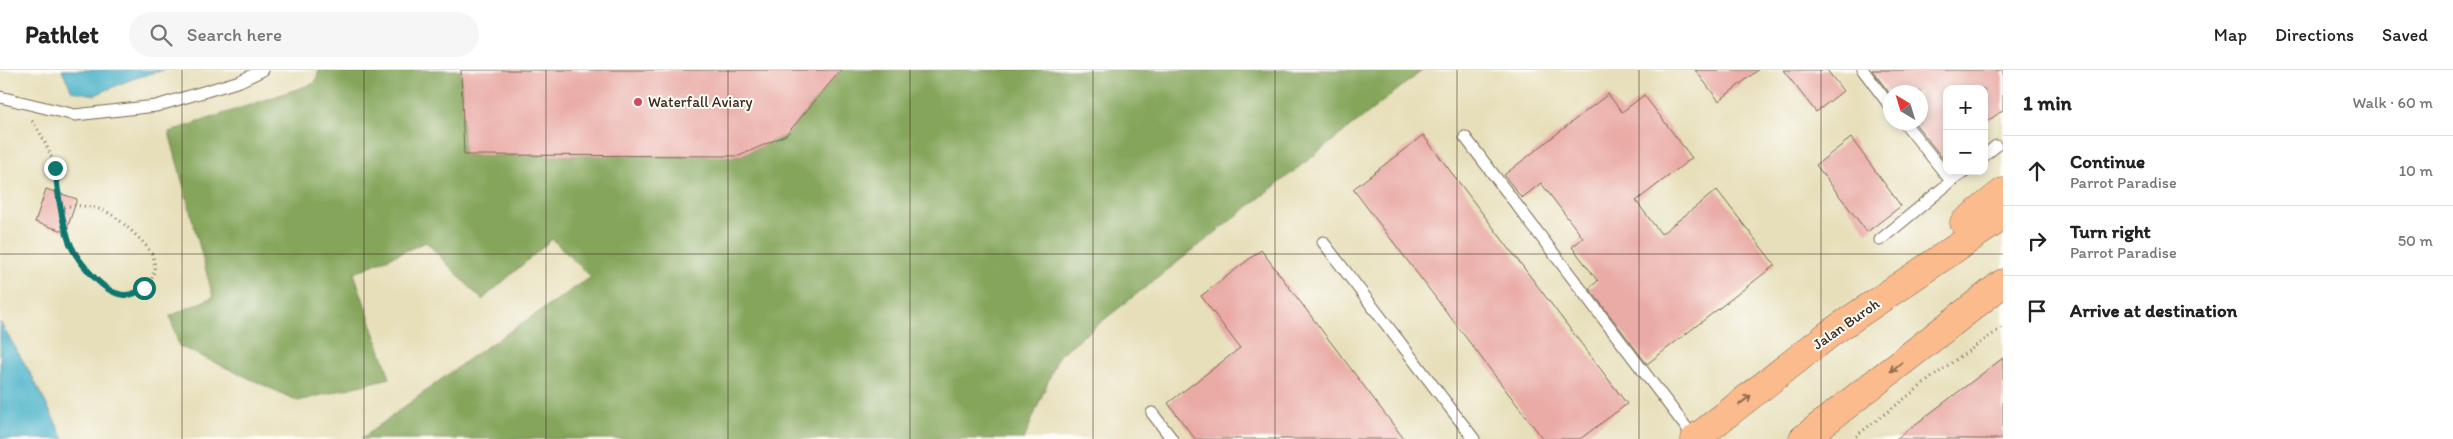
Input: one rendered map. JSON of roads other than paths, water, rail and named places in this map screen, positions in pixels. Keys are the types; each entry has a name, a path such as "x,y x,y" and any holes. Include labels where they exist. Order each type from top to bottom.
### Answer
{"main road":[{"path":"1832,332 2003,192"},
{"name":"Jalan Buroh","path":"1695,439 1832,332 2003,216"},
{"path":"1803,439 2003,283"},
{"path":"1935,337 2003,302"}],"lane":[{"path":"0,97 75,115 156,106 240,81 263,70"},
{"path":"1862,70 1883,97"},
{"path":"1910,130 1947,176 1954,179"},
{"path":"1464,137 1695,439"},
{"path":"1988,153 1996,146"},
{"path":"1880,240 1960,175"},
{"path":"1322,242 1474,439"},
{"path":"1152,413 1172,439"}],"water":[{"path":"62,70 164,70 132,79 95,95 72,91"},
{"path":"0,322 32,376 64,439 0,439"}],"place":[{"name":"Waterfall Aviary","path":"638,102"}]}
